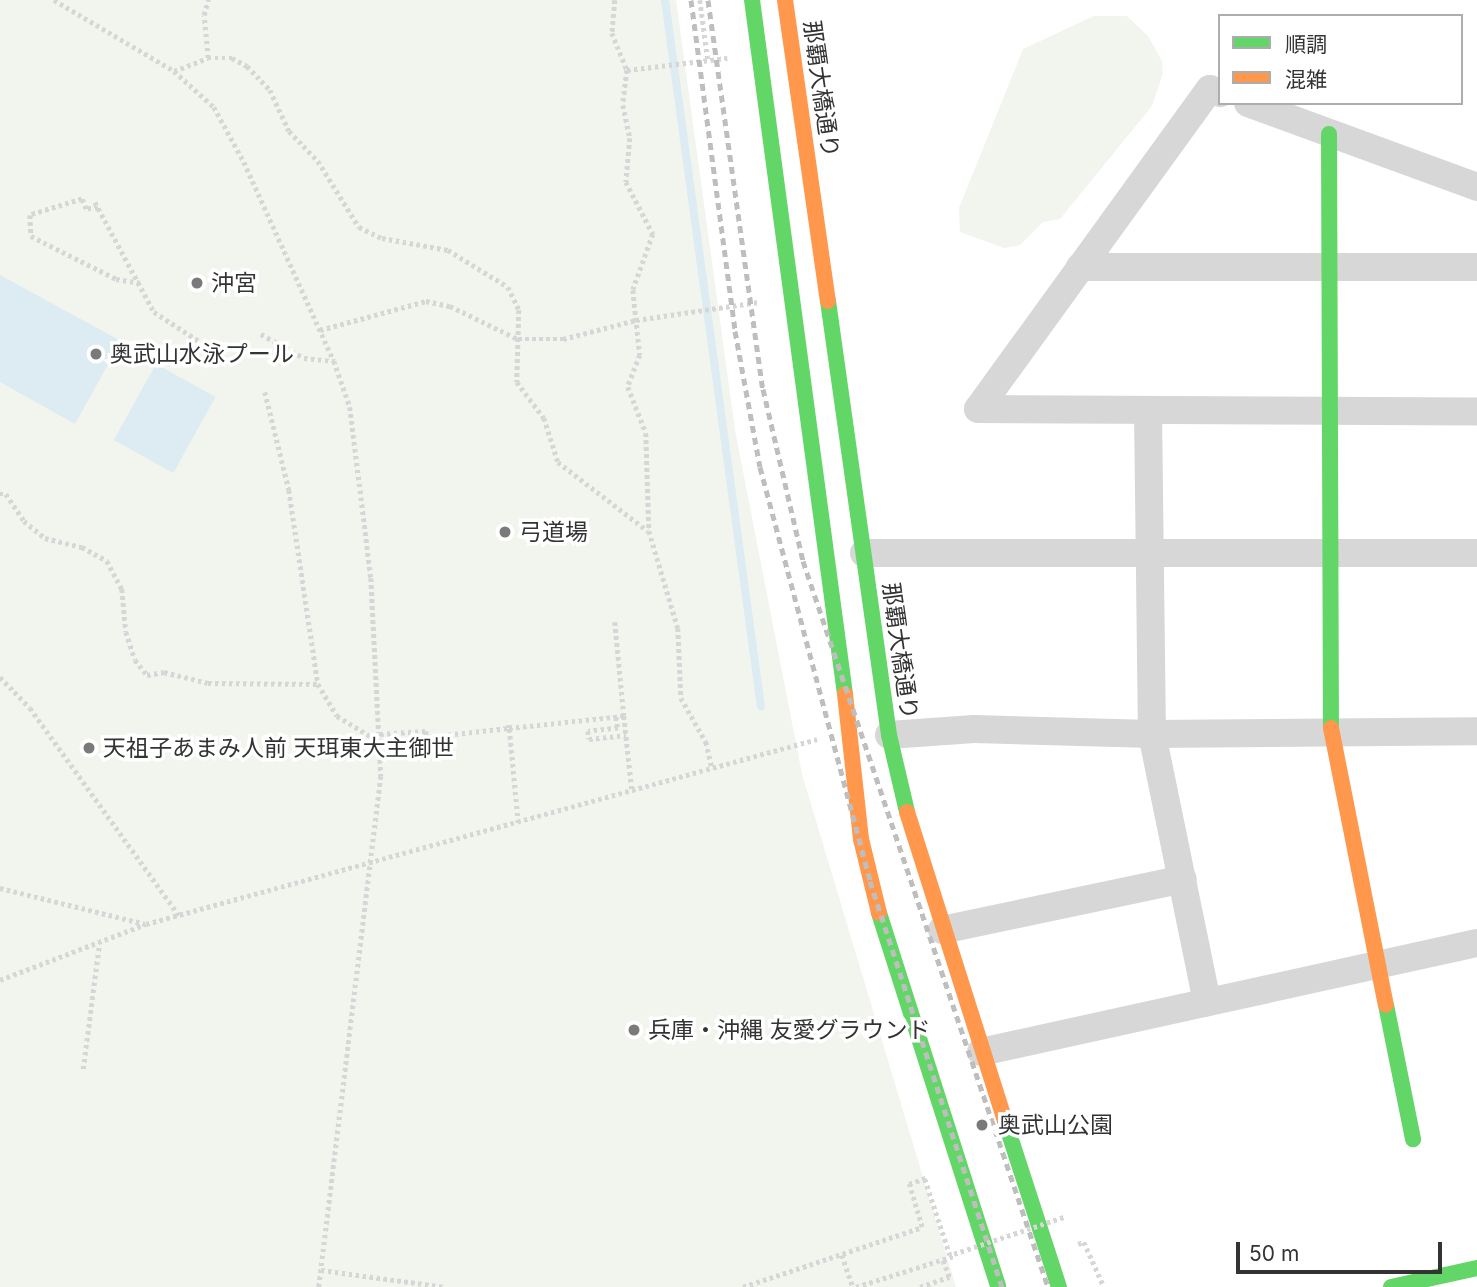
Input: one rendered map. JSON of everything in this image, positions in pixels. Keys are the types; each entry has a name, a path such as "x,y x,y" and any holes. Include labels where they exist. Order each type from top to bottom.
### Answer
{"main road":[{"path":"752,0 830,562 861,839 891,962 998,1287"},
{"name":"那覇大橋通り","path":"785,0 888,735 915,846 1059,1287"},
{"path":"1329,134 1331,731 1413,1139"},
{"path":"1391,1287 1477,1268"}],"street":[{"path":"1218,92 1210,89 978,409 1477,412"},
{"path":"1253,105 1477,187"},
{"path":"1080,267 1477,267"},
{"path":"1148,410 1152,734 1207,1002"},
{"path":"864,553 1149,556 1329,552 1477,553"},
{"path":"888,735 974,729 1152,734 1477,731"},
{"path":"942,930 1183,879"},
{"path":"981,1052 1477,943"}],"path":[{"path":"54,0 174,71 201,92 226,127 334,361 350,407 362,484 381,743 373,864 319,1287"},
{"path":"208,0 204,15 208,58"},
{"path":"615,0 612,33 627,70 623,105 629,138 625,182 653,234 633,290 640,355 628,387 646,433 649,531 678,628 681,698 706,742 712,767"},
{"path":"699,0 708,60"},
{"path":"174,71 208,58 232,58 261,77 289,131 318,161 359,227 382,238 448,250 508,287 519,310 517,382 544,418 558,462 649,531"},
{"path":"627,70 727,58"},
{"path":"141,283 116,279 31,236 30,215 82,199 86,209 96,205 141,283 155,312 205,345"},
{"path":"320,330 426,302 450,306 518,339 581,337 636,320 759,302"},
{"path":"261,334 303,358 334,361"},
{"path":"265,392 289,490 318,684 337,716 381,743"},
{"path":"0,494 6,494 24,522 45,538 82,547 107,561 122,589 126,632 135,660 147,675 164,672 208,684 318,684"},
{"path":"615,622 632,790"},
{"path":"0,677 30,708 179,915"},
{"path":"380,734 426,731 427,737 624,716"},
{"path":"617,717 618,728 588,731 589,739 626,735"},
{"path":"508,721 519,822"},
{"path":"0,980 99,945 146,924 373,864 825,737"},
{"path":"0,888 146,924"},
{"path":"83,1069 99,945"},
{"path":"743,1287 922,1227 909,1184 931,1176"},
{"path":"925,1179 950,1255"},
{"path":"842,1255 854,1287 1064,1217"},
{"path":"1074,1245 1084,1242 1104,1286 1089,1287"},
{"path":"920,1287 949,1277 943,1258"},
{"path":"321,1270 445,1287"}],"shaded area":[{"path":"0,0 676,0 735,430 802,774 956,1287 0,1287"},
{"path":"1094,16 1127,16 1148,36 1162,61 1163,73 1152,106 1060,219 1043,222 1020,245 1004,248 960,232 959,208 1023,49"},
{"path":"0,275 121,341 75,424 0,382"},
{"path":"156,364 215,397 173,473 114,440"}],"waterway":[{"path":"665,0 761,707"}],"railway":[{"path":"691,0 735,331 760,467 870,881 1002,1287"},
{"path":"708,0 763,389 803,561 1048,1287"}],"traffic: fast":[{"path":"752,0 845,694"},
{"path":"1329,134 1331,728"},
{"path":"828,301 889,735 907,812"},
{"path":"879,913 998,1287"},
{"path":"1386,1005 1413,1139"},
{"path":"1005,1121 1059,1287"},
{"path":"1391,1287 1477,1268"}],"traffic: slow":[{"path":"785,0 828,301"},
{"path":"845,694 861,839 879,913"},
{"path":"1331,728 1386,1005"},
{"path":"907,812 1005,1121"}],"place":[{"name":"沖宮","path":"197,283"},
{"name":"奥武山水泳プール","path":"96,354"},
{"name":"弓道場","path":"505,532"},
{"name":"天祖子あまみ人前 天珥東大主御世","path":"89,748"},
{"name":"兵庫・沖縄 友愛グラウンド","path":"634,1030"},
{"name":"奥武山公園","path":"982,1125"}]}
